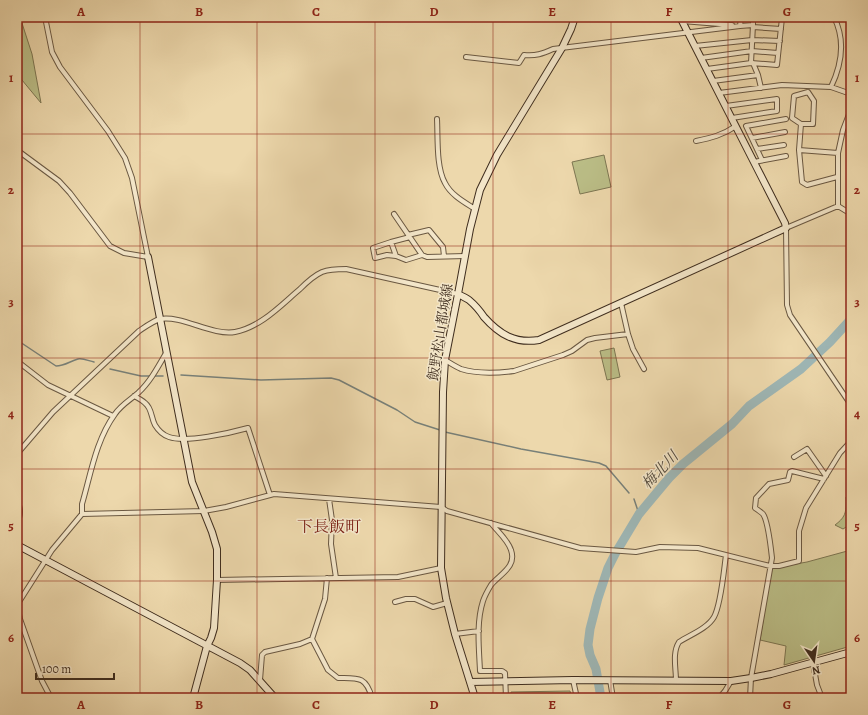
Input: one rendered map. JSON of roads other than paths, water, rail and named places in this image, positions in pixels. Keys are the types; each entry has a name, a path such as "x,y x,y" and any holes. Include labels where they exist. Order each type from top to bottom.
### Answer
{"street":[{"path":"44,17 52,52 60,67 108,131 125,158 132,178 192,482 215,541 217,580 214,628 212,638 207,646 192,698"},
{"name":"飯野松山都城線","path":"474,698 455,634 441,568 442,435 445,360 470,228 480,190 496,155 562,48 575,17"},
{"path":"740,26 741,17"},
{"path":"753,17 752,63 758,75 761,88"},
{"path":"707,69 752,63 777,65 782,18 772,17"},
{"path":"831,87 841,61 842,52 838,27 834,17"},
{"path":"681,19 781,29"},
{"path":"681,19 785,223 788,310 851,405"},
{"path":"466,57 519,63 524,55 537,56 553,49 740,26"},
{"path":"695,46 752,40 780,41"},
{"path":"701,58 752,51 778,53"},
{"path":"713,81 758,75"},
{"path":"719,93 782,85 831,87 851,94"},
{"path":"808,92 814,101 813,124 801,124 792,118 794,96 808,92"},
{"path":"726,106 777,99 778,112 732,118"},
{"path":"838,206 838,153 843,130 851,109"},
{"path":"437,119 439,166 442,177 445,184 457,198 475,209"},
{"path":"762,160 746,126 786,119"},
{"path":"801,124 799,150 802,182 807,185 838,177"},
{"path":"696,141 726,133 736,126"},
{"path":"752,138 784,132"},
{"path":"757,149 784,145"},
{"path":"17,150 59,181 70,193 110,246 124,253 148,257"},
{"path":"799,150 838,153"},
{"path":"754,162 786,156"},
{"path":"17,454 53,412 139,331 160,319 186,322 226,333 246,330 276,310 314,276 332,270 346,269 458,294 469,300 498,331 515,340 532,341 545,337 838,206"},
{"path":"838,206 851,214"},
{"path":"394,214 422,255 427,257 465,256"},
{"path":"422,255 406,260 396,256 387,255 375,258 373,248 429,230 443,247 444,256"},
{"path":"391,242 396,256"},
{"path":"621,302 633,349 644,369"},
{"path":"445,360 471,372 514,371 563,355 572,351 587,340 628,334"},
{"path":"51,698 35,662 20,619 18,609 19,602 22,595 52,550 82,514 82,504 98,446 113,416 149,380 157,370 166,353"},
{"path":"17,361 48,385 113,416"},
{"path":"134,396 149,407 154,424 162,433 169,437 183,439 220,435 248,428 270,495"},
{"path":"82,514 204,511 226,507 274,494 329,499 343,498 441,507 447,511 580,548 633,552 673,546 698,548 770,566 779,566 799,561 799,531 806,508 840,453 851,441"},
{"path":"794,457 807,449 825,477"},
{"path":"750,698 750,678 772,558 764,518 762,513 755,508 756,498 769,484 788,480 790,472 792,471 825,477"},
{"path":"17,499 20,509 20,518 17,522"},
{"path":"329,499 332,520 331,544 336,578"},
{"path":"490,522 507,543 511,550 512,557 508,570 492,584 486,593 480,611 480,671 502,671 505,673 506,698"},
{"path":"17,545 240,663 250,670 275,698"},
{"path":"676,681 676,646 679,642 706,625 714,617 718,608 726,555"},
{"path":"217,580 398,577 441,568"},
{"path":"327,578 325,599 312,640 331,673 338,678 351,678 361,680 366,683 371,698"},
{"path":"395,602 406,599 415,600 433,607 447,602"},
{"path":"455,634 479,631"},
{"path":"260,680 262,655 265,652 312,640"},
{"path":"470,682 573,680 731,681 813,663 851,652"},
{"path":"813,663 817,684 822,698"},
{"path":"573,680 577,698"},
{"path":"609,680 613,698"},
{"path":"719,698 731,681"},
{"path":"839,698 851,694"}],"waterway":[{"name":"梅北川","path":"601,698 596,669 590,655 588,645 590,629 608,568 639,514 669,478 683,464 732,424 749,406 801,369 830,342 851,319"},
{"path":"17,340 56,366 78,359 94,362"},
{"path":"110,369 141,376 163,376"},
{"path":"181,375 261,380 331,378 339,380 397,410 415,422 440,430"},
{"path":"445,432 521,449 599,463 606,466 629,493"},
{"path":"634,499 639,514"}],"district":[{"name":"下長飯町","path":"329,526"}]}
